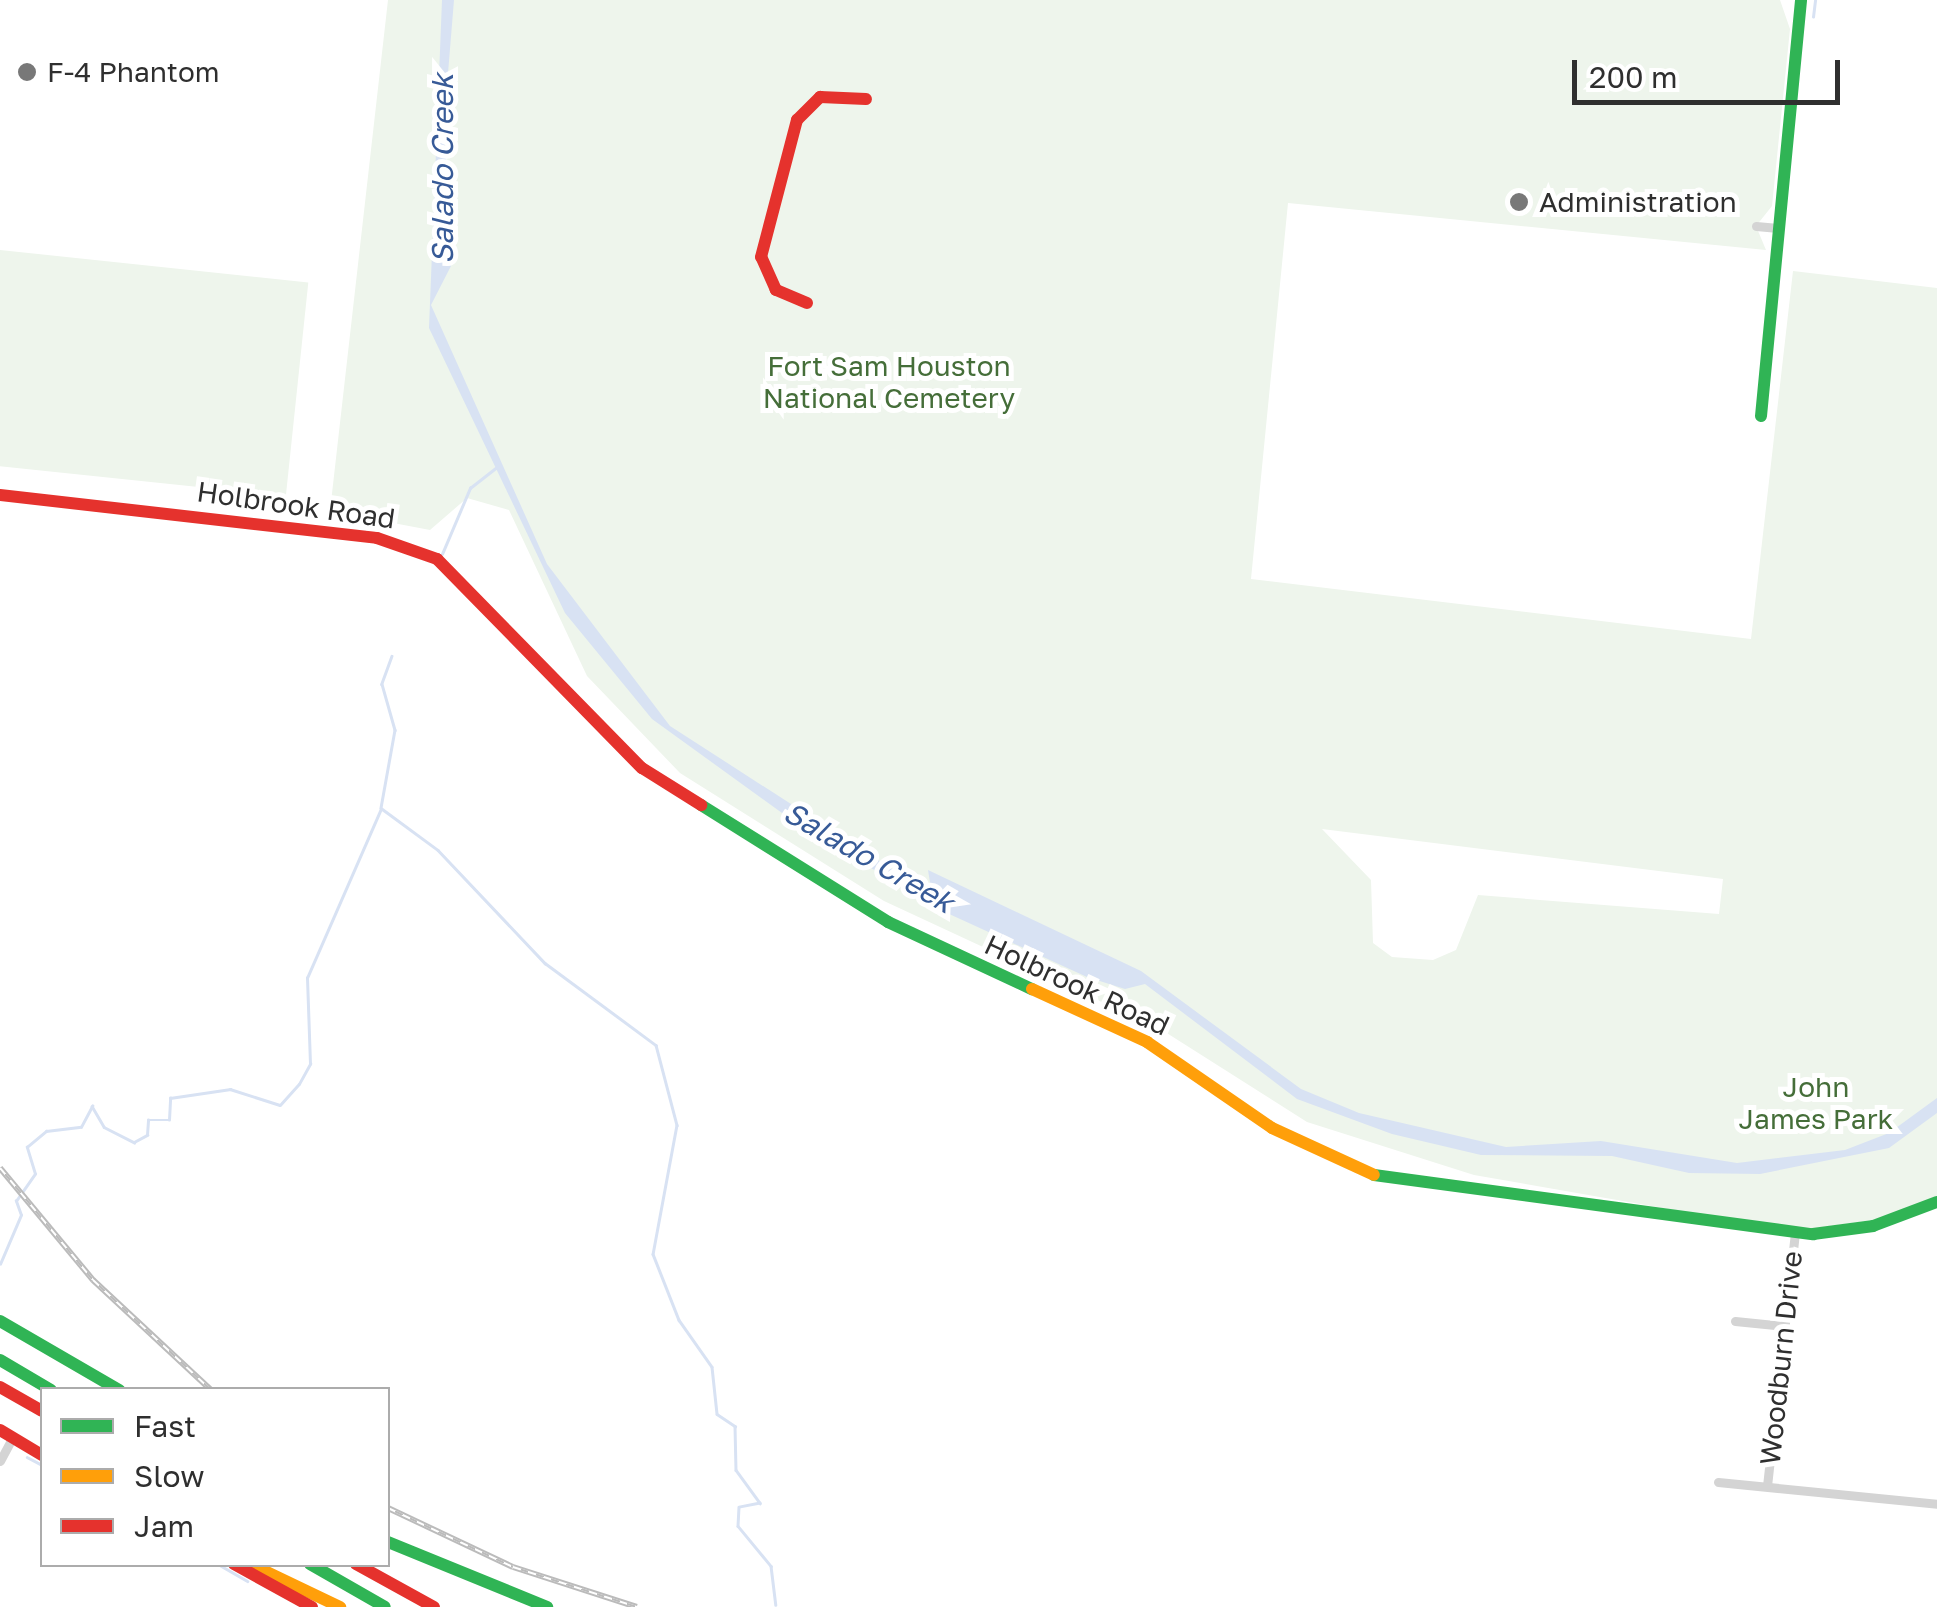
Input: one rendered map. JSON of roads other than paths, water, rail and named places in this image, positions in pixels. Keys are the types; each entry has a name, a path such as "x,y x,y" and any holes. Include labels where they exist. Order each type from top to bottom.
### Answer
{"main road":[{"path":"1761,416 1801,0"},
{"path":"807,303 776,290 761,257 797,120 820,97 866,99"},
{"name":"Holbrook Road","path":"0,495 377,538 437,559 642,768 888,922 1147,1042 1272,1128 1364,1174 1795,1230 1873,1226 1937,1202"},
{"path":"0,1321 114,1387"},
{"path":"0,1360 46,1387"},
{"path":"0,1387 40,1410"},
{"path":"6,1434 40,1453"},
{"path":"390,1543 546,1607"},
{"path":"239,1567 312,1607"},
{"path":"256,1567 340,1607"},
{"path":"315,1567 385,1607"},
{"path":"361,1567 434,1607"},
{"path":"374,1567 390,1583"}],"street":[{"path":"1756,226 1778,228"},
{"name":"Woodburn Drive","path":"1767,1486 1795,1230"},
{"path":"1735,1321 1783,1326"},
{"path":"0,1461 6,1434"},
{"path":"1718,1482 1937,1504"}],"water":[{"name":"Salado Creek","path":"442,0 454,0 444,122 451,266 431,305 547,564 670,726 932,895 928,870 1141,971 1301,1089 1359,1113 1506,1147 1601,1141 1737,1163 1845,1150 1889,1133 1937,1098 1937,1113 1889,1148 1760,1174 1689,1173 1612,1156 1481,1155 1392,1134 1297,1099 1145,984 1125,989 1087,977 947,913 800,826 652,719 565,613 429,328"}],"waterway":[{"path":"1813,17 1815,0"},
{"path":"442,554 470,488 497,467"},
{"path":"392,656 382,684 395,730 381,808 438,850 545,963 656,1045 677,1125 653,1254 679,1320 712,1367 717,1414 735,1426 736,1470 760,1503 739,1507 738,1526 771,1566 776,1605"},
{"path":"0,1264 21,1215 16,1201 35,1174 27,1147 46,1131 81,1127 92,1106 104,1127 134,1142 147,1135 148,1120 169,1120 170,1098 230,1089 280,1105 299,1084 310,1064 307,978 381,809"},
{"path":"27,1457 40,1464"},
{"path":"223,1567 247,1581"}],"railway":[{"path":"0,1168 93,1280 208,1387"},
{"path":"390,1509 513,1567 637,1607"}],"place":[{"name":"F-4 Phantom","path":"27,72"},
{"name":"Administration","path":"1519,202"}],"park label":[{"name":"Fort Sam Houston National Cemetery","path":"889,382"},
{"name":"John James Park","path":"1816,1103"}]}
